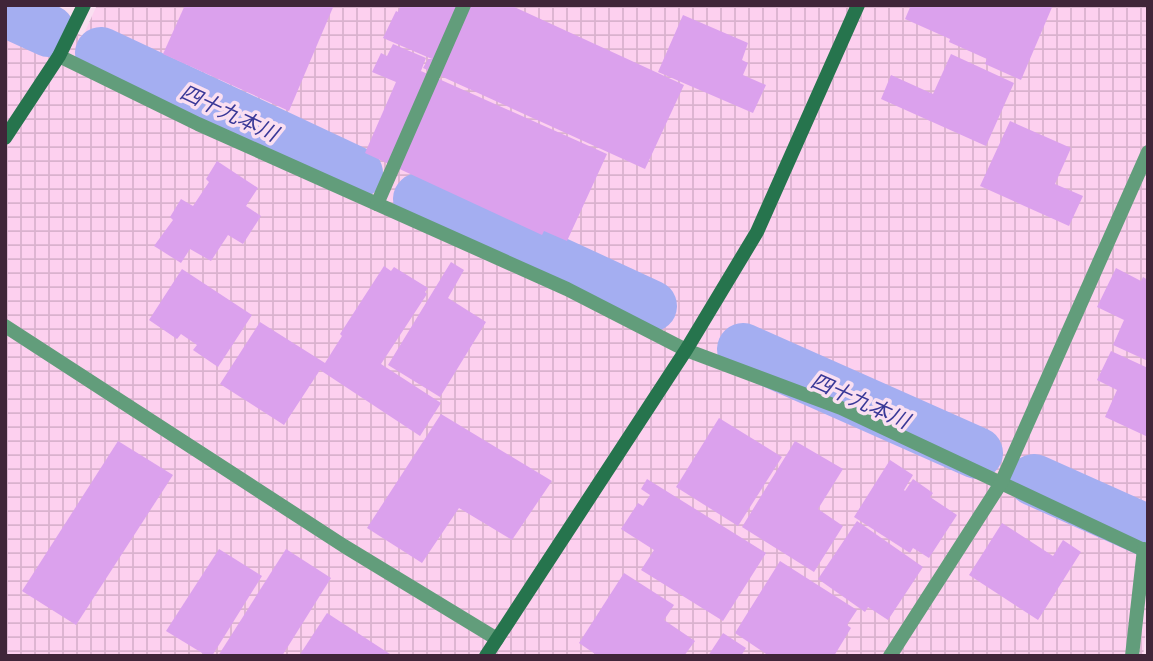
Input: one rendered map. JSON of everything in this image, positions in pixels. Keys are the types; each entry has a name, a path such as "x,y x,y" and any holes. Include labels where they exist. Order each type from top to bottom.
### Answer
{"street":[{"path":"5,138 59,56 84,5"},
{"path":"377,204 464,5"},
{"path":"486,656 686,350 757,232 858,5"},
{"path":"59,56 198,124 566,289 686,350 841,408 1146,550 1132,656"},
{"path":"890,656 1001,483 1148,152"},
{"path":"5,326 344,546 497,639"}],"shaded area":[{"path":"5,5 18,5 83,36 97,5 1148,5 1148,613 1143,656 5,656"}],"building":[{"path":"185,5 334,5 289,111 163,54"},
{"path":"401,5 510,5 684,85 645,169 423,68 428,59 432,59 383,38"},
{"path":"911,5 1053,5 1021,80 985,64 987,59 949,42 950,39 905,19"},
{"path":"683,15 748,43 742,60 748,63 743,75 766,85 753,113 658,72"},
{"path":"393,44 426,58 421,71 607,154 567,241 544,231 542,235 365,153 396,82 372,72 381,53 387,56"},
{"path":"951,54 1014,83 986,146 881,99 891,75 933,94"},
{"path":"1010,121 1071,148 1055,184 1083,196 1069,226 980,186"},
{"path":"217,161 258,188 246,206 261,216 243,244 228,235 211,261 190,249 181,263 154,246 173,220 170,217 181,199 193,206 209,182 206,179"},
{"path":"451,262 464,270 448,298 486,322 440,397 388,365"},
{"path":"384,266 391,271 394,267 428,288 425,292 427,294 381,364 441,403 420,436 320,370 284,425 220,384 260,322 325,363 342,336 340,334"},
{"path":"1116,268 1141,281 1143,277 1148,280 1148,361 1113,345 1124,320 1097,307"},
{"path":"182,269 252,315 218,367 193,350 197,345 181,334 177,339 149,320"},
{"path":"1111,351 1148,368 1148,437 1105,417 1117,390 1097,380"},
{"path":"441,414 552,481 512,540 459,508 422,563 367,528"},
{"path":"719,418 782,457 738,526 676,487"},
{"path":"118,441 173,475 76,625 22,591"},
{"path":"795,441 843,469 818,509 843,526 814,572 742,527"},
{"path":"890,460 913,475 905,491 913,479 933,493 930,497 957,515 929,558 913,548 910,553 854,517"},
{"path":"647,479 766,553 723,621 641,570 654,550 621,529 638,503 643,506 650,495 641,489"},
{"path":"857,521 923,567 888,620 868,607 865,612 818,579"},
{"path":"1002,523 1053,556 1063,540 1081,552 1038,620 969,575"},
{"path":"219,549 262,576 212,656 207,656 166,631"},
{"path":"286,549 331,578 282,656 218,656"},
{"path":"780,561 857,610 847,625 851,628 834,656 769,656 735,633"},
{"path":"624,573 674,605 664,620 695,641 684,656 598,656 579,643"},
{"path":"327,613 393,656 299,656"},
{"path":"723,633 746,648 741,656 708,656"}],"waterway":[{"name":"四十九本川","path":"5,11 49,31"},
{"name":"四十九本川","path":"101,53 357,173"},
{"name":"四十九本川","path":"419,199 651,306"},
{"name":"四十九本川","path":"743,349 977,453"},
{"name":"四十九本川","path":"1034,480 1148,531"}]}
